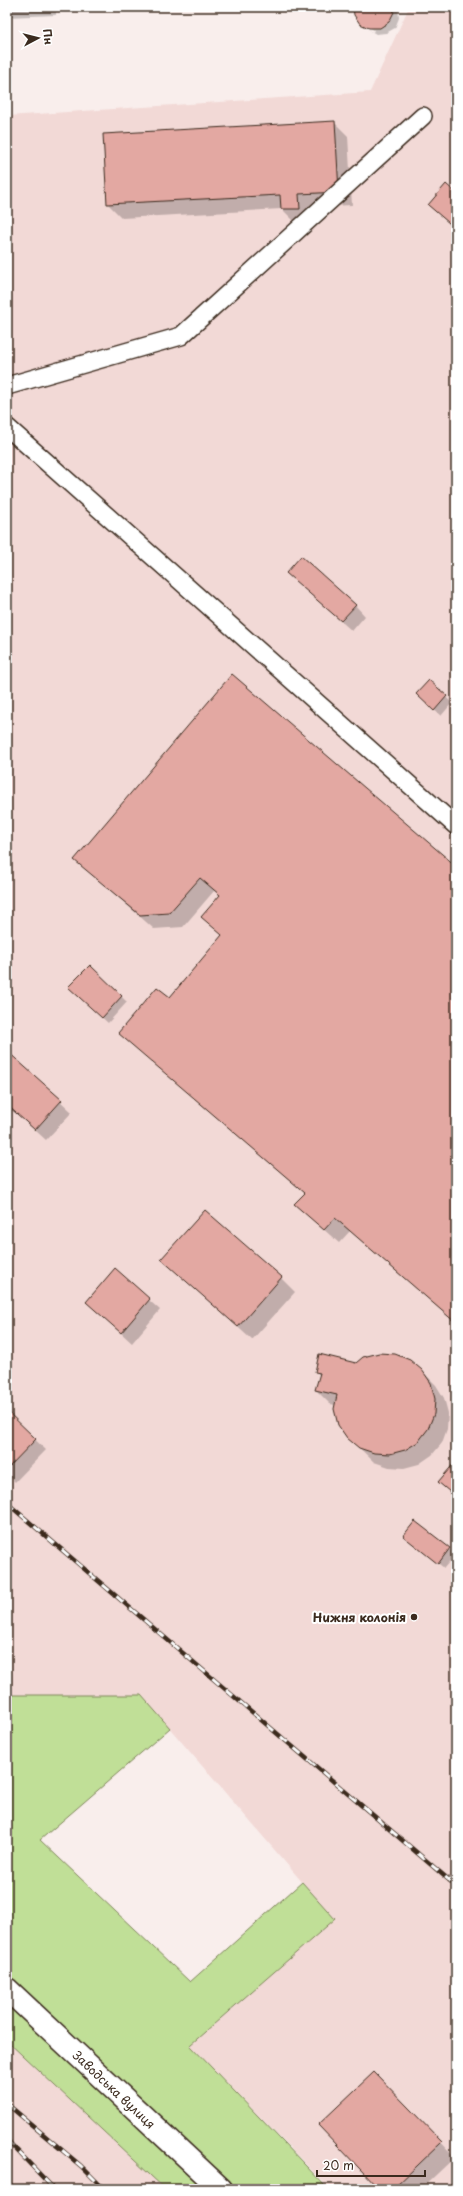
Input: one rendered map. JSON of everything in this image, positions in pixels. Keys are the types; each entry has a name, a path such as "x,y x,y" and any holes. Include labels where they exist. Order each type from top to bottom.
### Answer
{"street":[{"name":"Заводська вулиця","path":"7,1989 221,2189"}],"lane":[{"path":"7,386 181,336 423,116"},
{"path":"7,427 456,826"}],"shaded area":[{"path":"409,7 456,7 456,2189 330,2189 190,2045 334,1919 141,1695 7,1695 7,116 370,92"},
{"path":"7,2041 165,2189 7,2189"}],"green space":[{"path":"7,1695 141,1695 170,1728 40,1840 190,1982 302,1882 335,1919 190,2045 328,2189 165,2189 7,2041"}],"building":[{"path":"353,7 393,7 394,12 389,22 380,28 369,28 360,24 354,15"},
{"path":"335,121 339,192 299,194 300,209 281,209 280,195 107,204 103,134"},
{"path":"446,184 456,193 456,229 428,205"},
{"path":"301,556 356,605 341,621 286,573"},
{"path":"232,674 456,866 456,1323 335,1218 324,1230 294,1204 305,1193 118,1033 157,987 170,997 222,935 201,917 220,895 200,878 169,913 140,915 74,860"},
{"path":"429,680 447,696 434,711 416,694"},
{"path":"90,965 122,996 102,1018 68,987"},
{"path":"7,1051 62,1100 35,1130 7,1105"},
{"path":"205,1210 282,1277 238,1327 161,1259"},
{"path":"115,1268 150,1299 121,1333 86,1302"},
{"path":"379,1353 395,1354 410,1360 422,1370 431,1383 435,1399 434,1414 428,1429 418,1442 405,1450 390,1454 374,1453 359,1448 347,1438 338,1425 334,1409 337,1395 315,1390 320,1373 315,1372 319,1354 356,1363 363,1357"},
{"path":"7,1411 36,1439 7,1469"},
{"path":"456,1461 456,1497 438,1482"},
{"path":"415,1521 450,1548 438,1564 403,1536"},
{"path":"374,2072 442,2142 393,2189 379,2189 318,2125"}],"railway":[{"path":"7,1503 456,1886"},
{"path":"7,2104 81,2166 104,2189"},
{"path":"7,2140 54,2189"},
{"path":"7,2182 14,2189"}],"place":[{"name":"Нижня колонія","path":"414,1617"}]}
